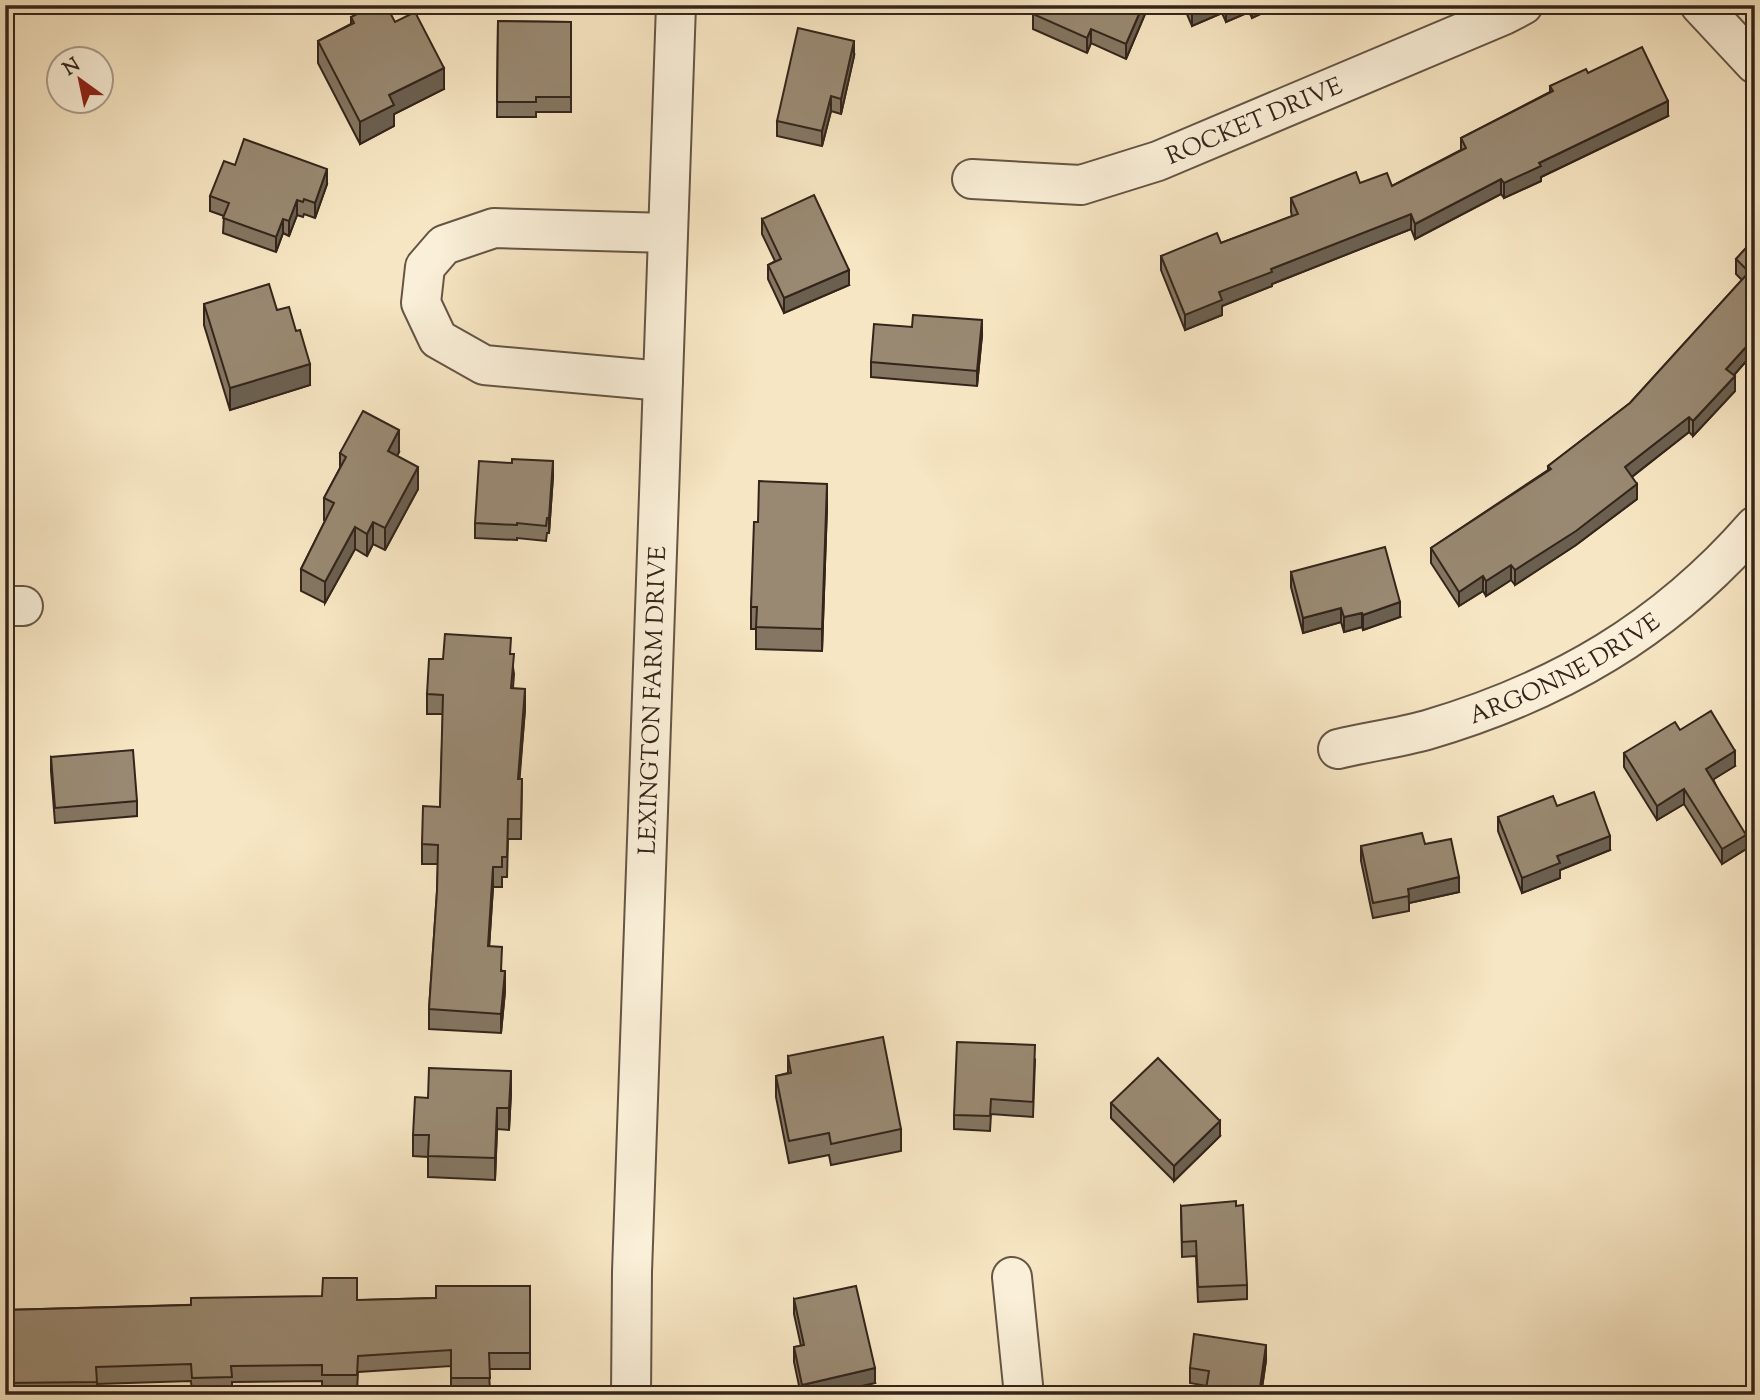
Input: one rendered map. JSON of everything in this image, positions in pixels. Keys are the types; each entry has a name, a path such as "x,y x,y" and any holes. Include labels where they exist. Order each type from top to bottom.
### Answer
{"street":[{"name":"LEXINGTON FARM DRIVE","path":"631,1395 632,1272 676,5"},
{"name":"ROCKET DRIVE","path":"972,180 1081,185 1158,161 1504,16 1522,5"},
{"path":"1700,5 1755,64"},
{"path":"663,381 484,365 438,338 421,303 425,267 444,245 494,228 668,233"},
{"name":"ARGONNE DRIVE","path":"1338,749 1426,730 1512,701 1605,655 1669,610 1730,554 1755,526"},
{"path":"1012,1277 1024,1395"}],"building":[{"path":"375,5 386,5 395,22 415,12 444,68 389,95 394,105 360,122 318,41 354,23 351,17"},
{"path":"1037,5 1143,5 1126,44 1091,29 1087,38 1033,14"},
{"path":"498,21 571,22 571,97 536,97 536,102 497,102"},
{"path":"798,28 854,41 841,99 831,96 822,131 777,121"},
{"path":"1642,47 1668,101 1539,163 1541,166 1504,183 1501,179 1415,224 1411,214 1271,269 1272,272 1219,292 1222,300 1185,315 1161,256 1217,233 1221,243 1298,214 1291,198 1356,172 1360,183 1387,173 1392,186 1466,148 1461,138 1553,91 1550,86 1586,69 1588,73"},
{"path":"244,139 327,169 315,203 304,199 303,202 297,200 289,221 283,219 276,237 223,218 229,203 210,196 224,161 235,165"},
{"path":"814,195 849,270 784,298 768,265 781,259 762,219"},
{"path":"1755,238 1755,337 1726,369 1735,376 1693,421 1689,417 1625,467 1637,484 1576,531 1515,570 1511,565 1486,581 1483,576 1459,592 1431,548 1551,469 1548,466 1630,403 1749,272 1736,259"},
{"path":"269,284 277,310 289,307 296,331 300,330 310,364 230,388 204,304"},
{"path":"913,315 982,320 977,371 871,362 874,324 912,327"},
{"path":"363,411 399,430 388,451 418,467 385,528 373,522 367,534 355,527 325,582 301,569 334,503 324,498 346,457 340,453"},
{"path":"512,459 553,461 549,518 546,526 475,523 479,461 512,463"},
{"path":"759,481 827,484 822,629 756,627 757,607 751,607 754,522 758,522"},
{"path":"1385,547 1400,602 1363,615 1344,617 1341,608 1303,618 1291,572"},
{"path":"445,634 511,638 510,654 514,654 511,688 525,689 518,779 522,779 521,819 508,819 507,857 502,857 502,867 493,867 488,946 502,947 501,971 505,971 501,1014 429,1009 438,845 422,844 423,806 440,807 443,695 427,694 429,659 443,659"},
{"path":"1711,711 1735,751 1706,769 1746,835 1722,849 1684,789 1657,806 1624,753 1675,722 1680,730"},
{"path":"133,750 137,801 55,808 51,757"},
{"path":"1594,792 1610,836 1557,856 1560,863 1522,878 1498,817 1553,796 1557,806"},
{"path":"1422,833 1425,844 1451,839 1459,877 1408,889 1409,896 1373,903 1361,846"},
{"path":"883,1037 901,1129 831,1144 829,1133 789,1141 776,1076 791,1073 788,1056"},
{"path":"957,1042 1035,1045 1033,1102 991,1099 990,1116 954,1115"},
{"path":"1158,1058 1220,1121 1174,1166 1111,1103"},
{"path":"429,1068 511,1071 509,1108 497,1108 495,1158 428,1156 429,1135 413,1135 415,1097 428,1098"},
{"path":"1236,1201 1236,1206 1243,1205 1247,1285 1198,1287 1196,1241 1182,1242 1181,1206"},
{"path":"323,1278 357,1278 357,1300 436,1298 436,1286 530,1286 530,1353 489,1353 490,1378 451,1378 451,1350 358,1356 357,1375 322,1375 322,1365 231,1366 232,1377 192,1378 191,1364 96,1367 97,1382 5,1383 5,1310 191,1305 191,1298 322,1296"},
{"path":"856,1286 875,1368 802,1385 794,1347 804,1345 794,1299"},
{"path":"1194,1334 1266,1345 1259,1395 1205,1395 1209,1371 1190,1368"}]}
